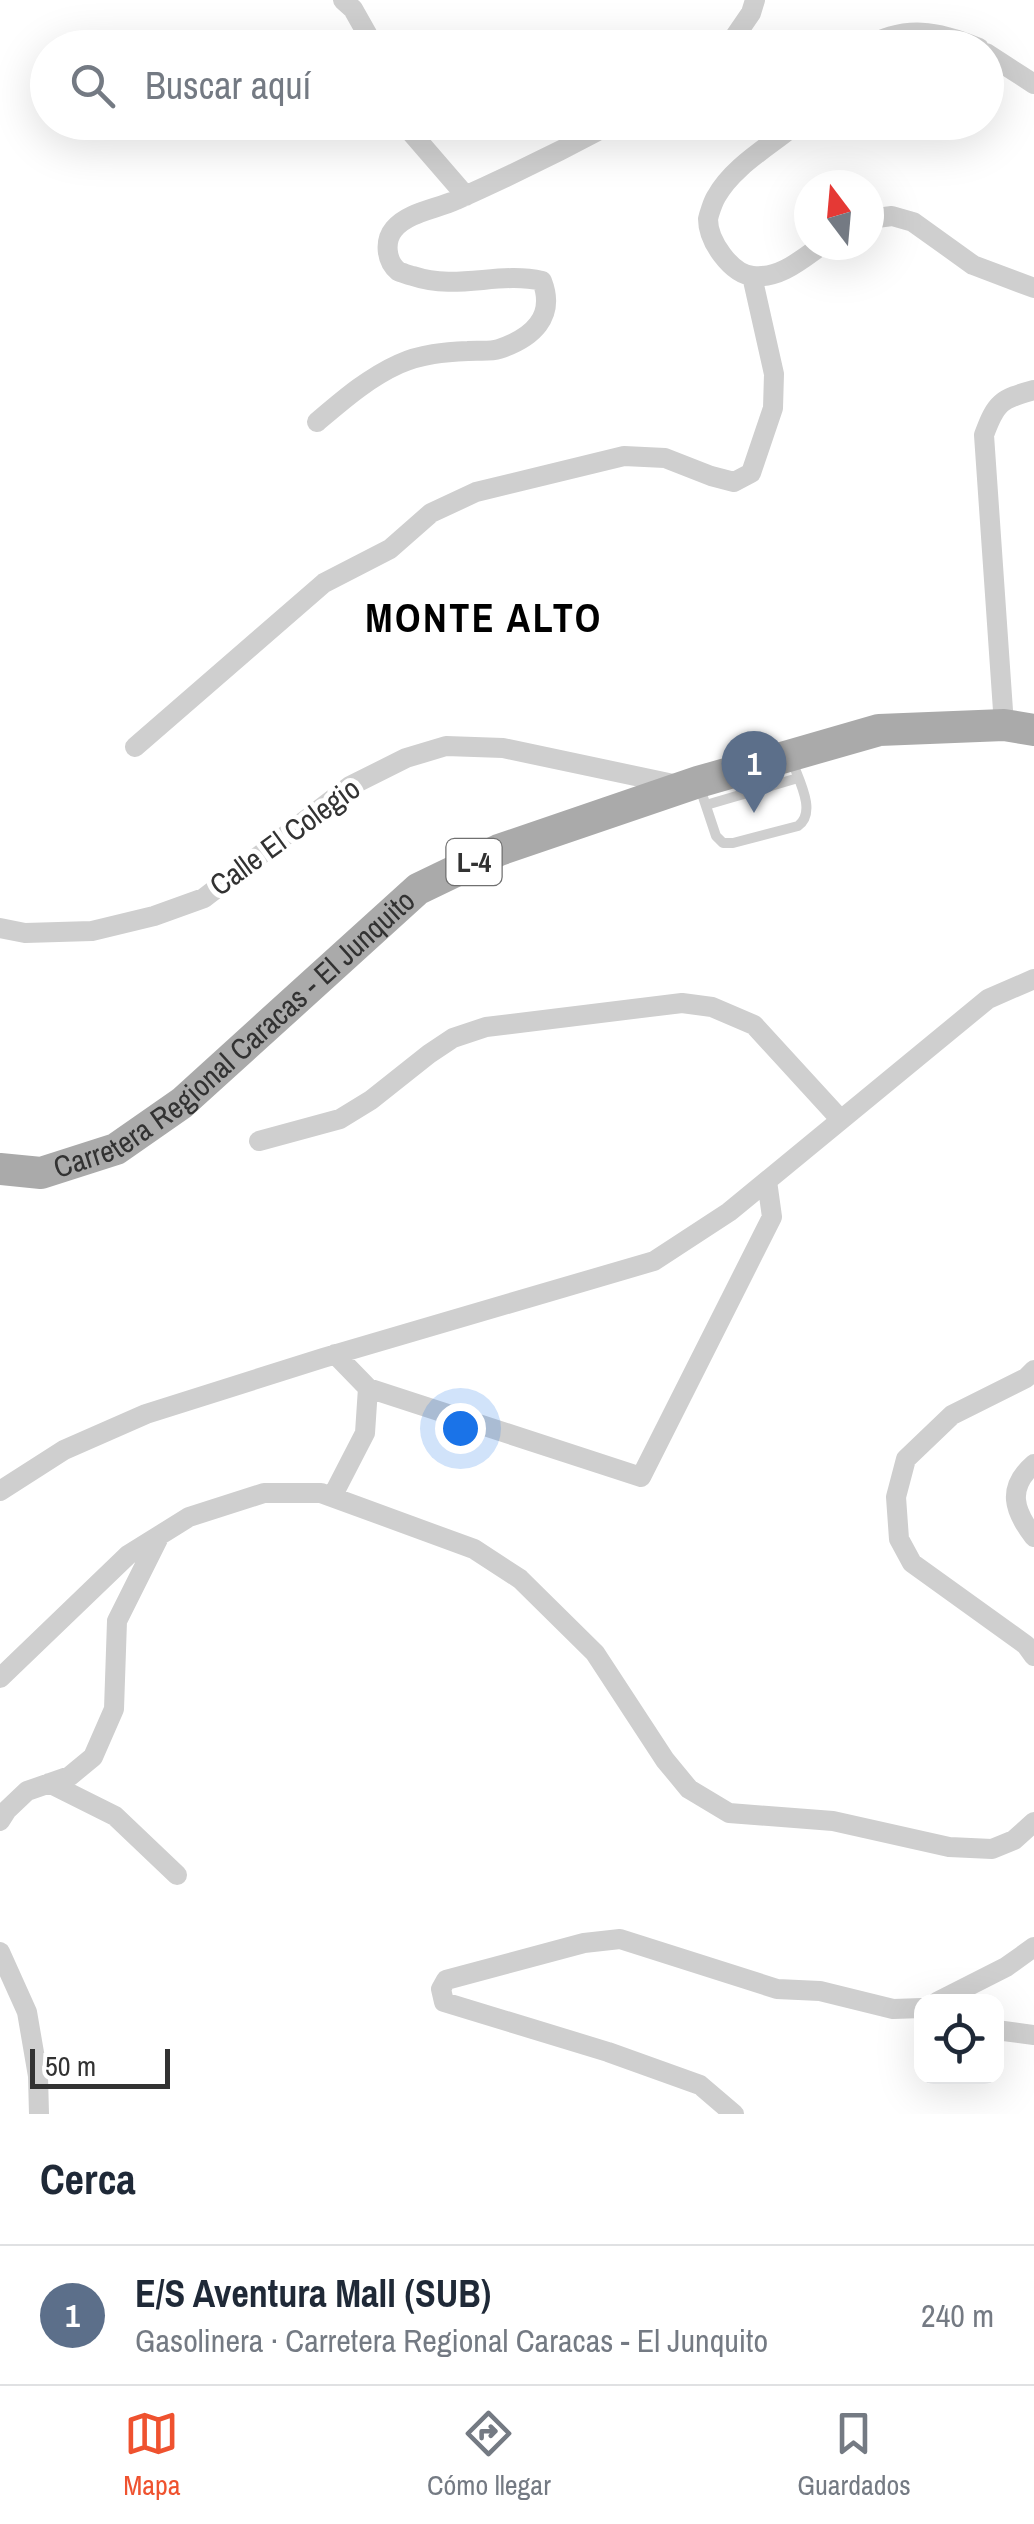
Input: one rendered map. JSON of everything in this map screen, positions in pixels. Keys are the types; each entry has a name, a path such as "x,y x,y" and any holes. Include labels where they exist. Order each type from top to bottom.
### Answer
{"main road":[{"name":"Carretera Regional Caracas - El Junquito","path":"0,1169 41,1173 116,1150 182,1103 418,890 499,850 696,791 794,767 879,730 1019,727"}],"street":[{"path":"343,0 365,30"},
{"path":"739,30 755,0"},
{"path":"1004,64 1034,84"},
{"path":"418,140 466,196"},
{"path":"317,422 359,387 402,362 441,352 497,350 529,334 545,317 547,293 542,281 527,277 462,284 420,279 399,272 387,245 394,229 409,217 466,196 580,140"},
{"path":"776,140 736,172 715,198 708,220 716,244 732,268 752,276 781,273 800,260"},
{"path":"884,217 912,222 973,266 1034,288"},
{"path":"135,747 324,582 390,549 431,513 476,492 624,456 665,458 734,482 750,474 773,408 774,374 752,276"},
{"path":"1019,727 984,434 992,412 1008,398 1034,390"},
{"name":"Calle El Colegio","path":"0,928 25,933 92,930 154,916 204,898 350,786 406,758 446,746 504,748 696,791"},
{"path":"0,1491 64,1450 146,1414 336,1354 654,1262 729,1212 988,998 1034,979"},
{"path":"259,1141 340,1119 429,1054 470,1032 682,1003 712,1007 754,1024 840,1120"},
{"path":"336,1354 368,1388 641,1477 772,1217 767,1180"},
{"path":"1034,1370 1026,1378 952,1415 906,1459 896,1498 899,1539 912,1564 1026,1645 1034,1656"},
{"path":"332,1497 365,1433 368,1388"},
{"path":"1034,1464 1026,1470 1014,1492 1034,1537"},
{"path":"0,1678 128,1555 190,1517 264,1493 321,1493 474,1550 520,1579 594,1653 665,1760 689,1789 729,1812 832,1822 949,1847 992,1849 1014,1840 1034,1822"},
{"path":"0,1821 26,1791 70,1776 92,1758 114,1708 117,1620 160,1535"},
{"path":"49,1783 115,1816 177,1875"},
{"path":"734,2114 700,2085 608,2052 444,2002 441,1989 446,1980 584,1943 620,1939 777,1989 820,1991 893,2010 914,2010"},
{"path":"953,1994 1006,1967 1034,1947"},
{"path":"0,1952 27,2012 38,2076 39,2114"},
{"path":"1004,2031 1034,2035"}],"lane":[{"path":"696,791 716,836 722,843 734,843 804,821 808,810 794,767"}],"place":[{"name":"E/S Aventura Mall (SUB)","path":"754,813"}],"district":[{"name":"MONTE ALTO","path":"484,618"}]}
